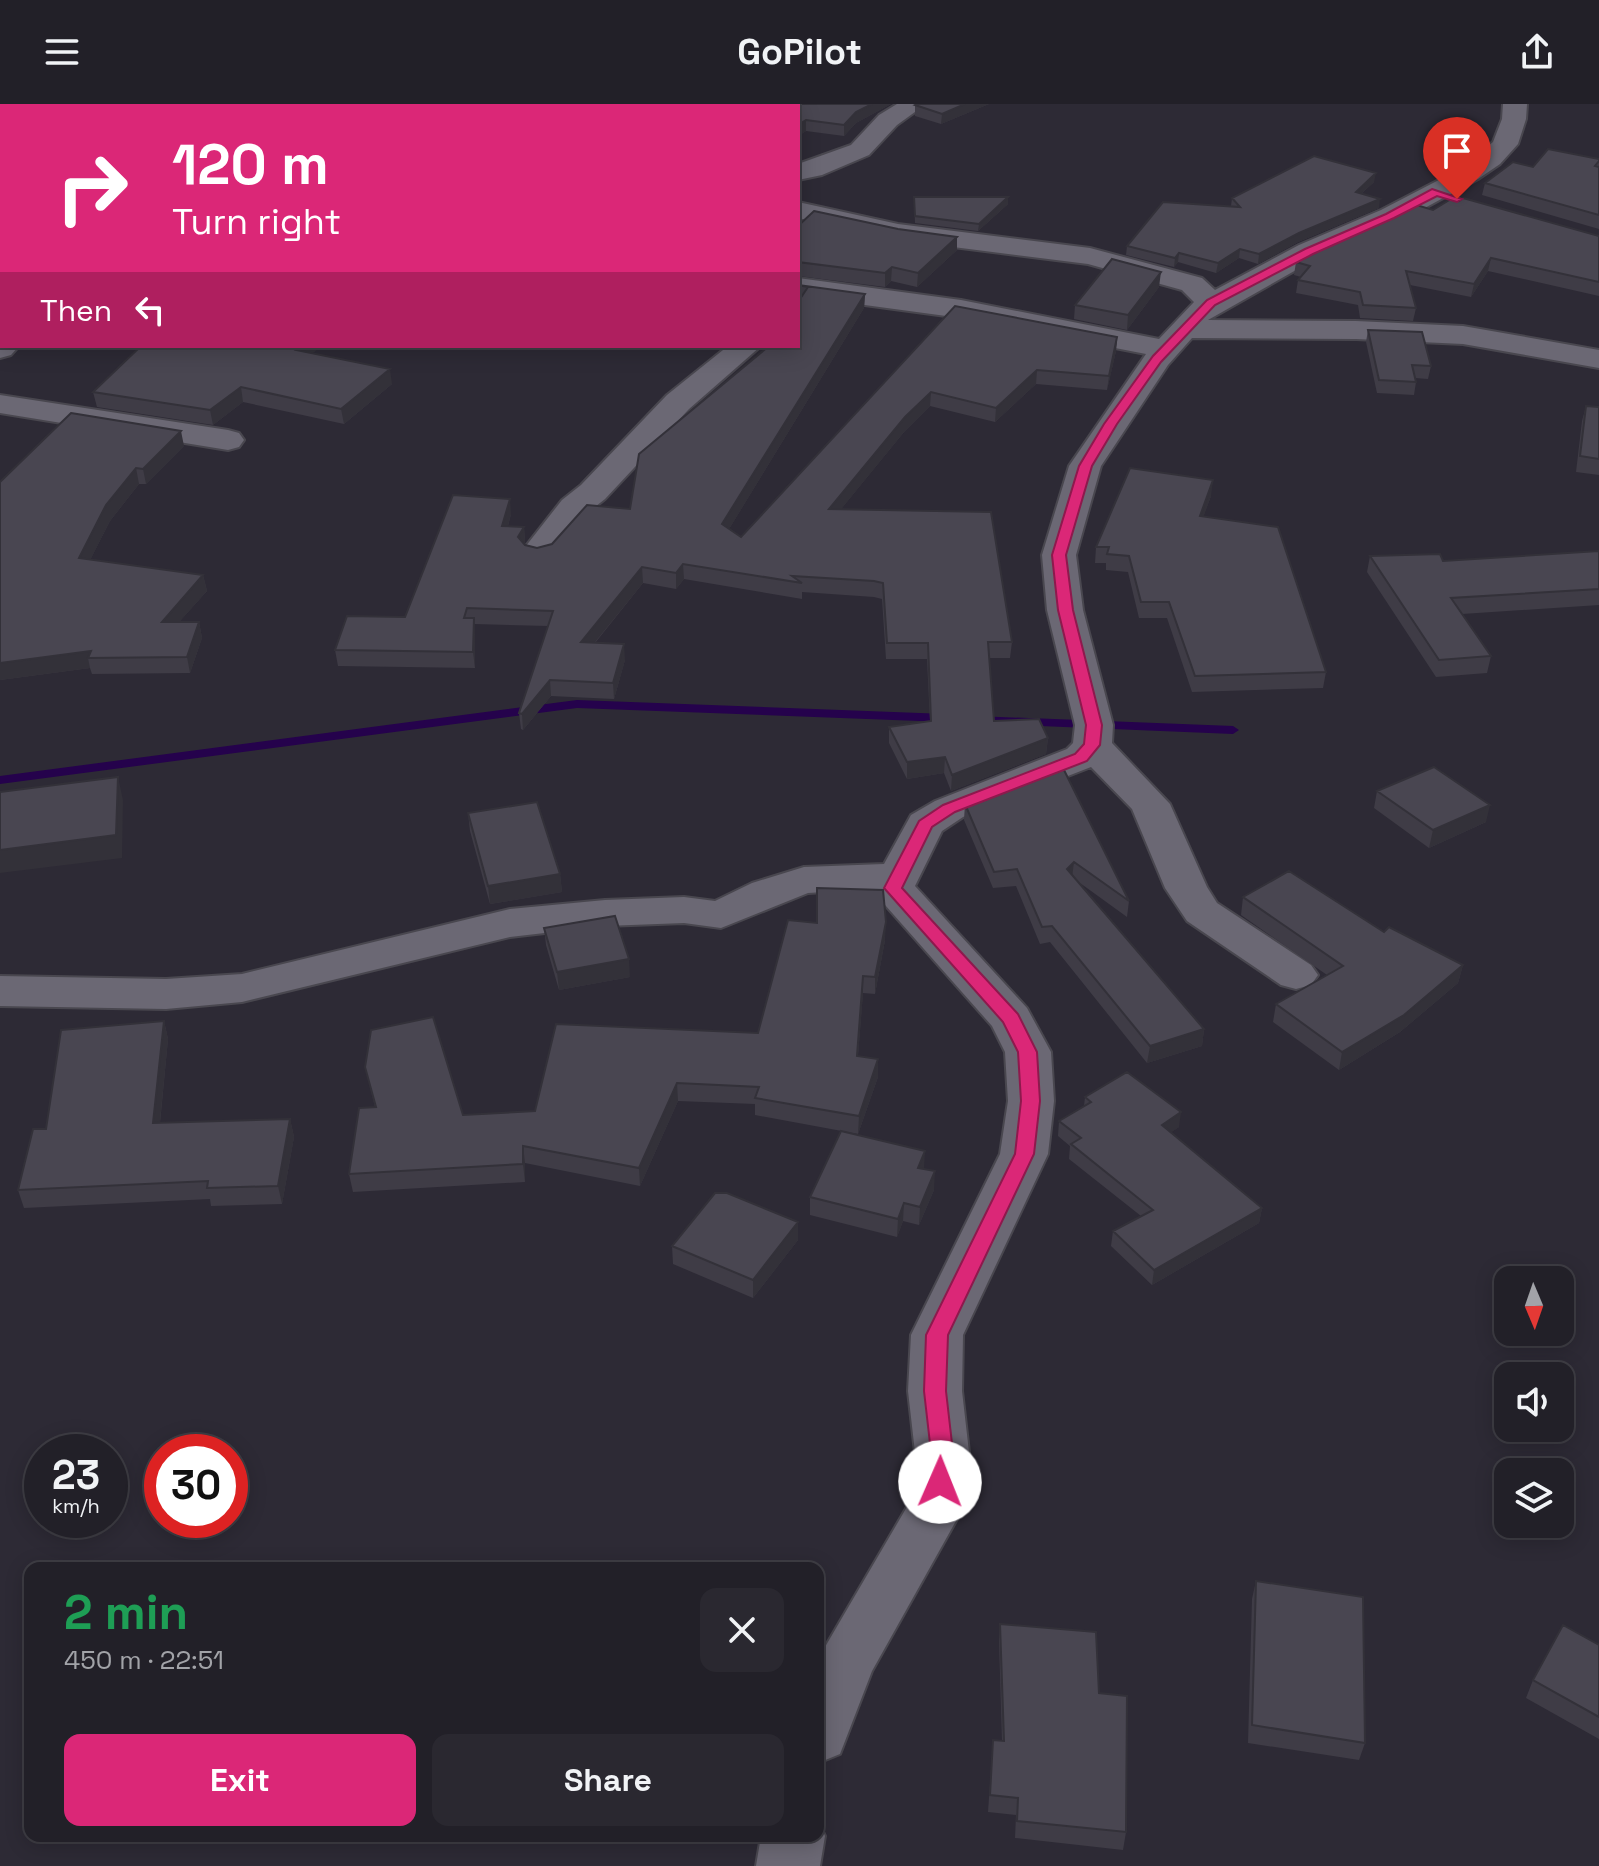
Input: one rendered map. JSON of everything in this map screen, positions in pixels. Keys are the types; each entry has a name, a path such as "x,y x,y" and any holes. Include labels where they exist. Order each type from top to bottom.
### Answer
{"street":[{"path":"800,172 813,170 860,150 888,120 914,104"},
{"path":"893,888 925,824 949,809 1081,757 1092,745 1094,725 1065,610 1059,555 1085,466 1111,424 1170,343 1215,291 1390,216 1491,159 1505,144 1514,119 1515,104"},
{"path":"1436,192 1474,205"},
{"path":"800,210 898,232 1090,256 1215,291"},
{"path":"803,292 961,309 1170,343 1356,330 1463,335 1599,359"},
{"path":"539,551 574,507 593,492 678,402 744,348"},
{"path":"0,404 228,440"},
{"path":"1092,745 1150,804 1186,888 1202,912 1296,975"},
{"path":"0,991 166,994 242,988 510,923 605,913 684,910 721,915 767,892 804,880 880,876 1011,1019 1028,1052 1031,1101 1024,1154 937,1335 935,1391 943,1461 938,1503 846,1662 824,1719"},
{"path":"788,1866 792,1842"}],"building":[{"path":"800,104 872,104 856,112 844,125 806,120 800,124"},
{"path":"917,104 965,104 942,114"},
{"path":"1548,149 1599,159 1595,166 1599,167 1599,215 1485,183 1513,162 1533,167"},
{"path":"1314,156 1376,173 1356,192 1380,199 1299,233 1259,254 1240,249 1218,263 1179,253 1175,258 1127,246 1163,202 1240,207 1232,198"},
{"path":"914,197 1008,197 979,224 915,216"},
{"path":"1463,198 1599,236 1599,282 1491,258 1474,284 1406,271 1416,308 1363,305 1360,292 1298,280 1310,266 1296,262 1413,204 1433,210 1451,199 1459,201"},
{"path":"814,211 898,229 957,237 918,273 892,267 885,273 800,262 800,224"},
{"path":"1112,259 1161,272 1128,315 1075,305"},
{"path":"800,285 865,294 722,524 741,537 955,306 1117,337 1109,376 1037,370 996,408 931,392 905,417 829,509 991,512 1012,642 988,642 994,721 1039,719 1048,738 952,775 945,757 907,762 889,727 931,721 928,643 887,643 883,583 874,581 792,576 802,583 683,564 676,573 642,567 581,642 624,644 613,683 550,680 522,714 519,713 553,611 467,608 464,618 474,618 473,652 335,650 347,616 405,617 453,495 510,499 502,526 524,527 518,537 525,545 537,548 552,544 587,505 630,509 639,454 767,348 800,348 800,299 808,287"},
{"path":"1368,330 1422,332 1431,366 1412,365 1416,382 1379,380"},
{"path":"139,348 298,348 296,350 390,369 341,409 241,387 210,410 93,392"},
{"path":"1586,406 1599,407 1599,459 1580,456"},
{"path":"71,413 181,431 143,469 136,468 106,505 79,558 203,575 162,622 199,622 187,657 88,658 91,651 0,663 0,482"},
{"path":"1130,468 1213,480 1200,516 1278,527 1326,672 1195,676 1169,602 1141,602 1129,556 1107,554 1109,547 1096,547"},
{"path":"1599,551 1599,589 1451,598 1491,656 1439,660 1370,556 1440,554 1443,561"},
{"path":"1062,766 1129,901 1074,862 1067,869 1204,1029 1150,1046 1052,926 1042,927 1017,869 994,872 965,804"},
{"path":"1434,767 1490,805 1433,830 1377,791"},
{"path":"118,777 116,835 0,850 0,792"},
{"path":"537,802 560,874 488,886 468,813"},
{"path":"1289,871 1384,932 1389,927 1463,965 1404,1015 1342,1052 1276,1004 1343,966 1243,897"},
{"path":"817,888 883,890 886,922 875,977 863,976 857,1056 878,1059 859,1116 755,1098 759,1087 677,1083 639,1168 523,1146 523,1164 349,1174 359,1108 376,1107 365,1067 371,1030 433,1017 463,1115 535,1111 556,1024 758,1033 788,920 817,923"},
{"path":"615,916 629,959 557,972 544,928"},
{"path":"164,1021 153,1123 290,1119 278,1186 207,1188 208,1181 18,1190 33,1129 46,1129 61,1030"},
{"path":"1127,1072 1181,1112 1162,1125 1262,1208 1154,1270 1113,1231 1153,1210 1071,1144 1081,1138 1059,1121 1091,1102 1085,1097"},
{"path":"841,1131 925,1151 918,1168 935,1171 920,1207 904,1203 898,1219 810,1197"},
{"path":"715,1193 727,1193 798,1222 753,1280 672,1246"},
{"path":"1256,1581 1363,1597 1365,1743 1252,1725"},
{"path":"1000,1624 1096,1632 1099,1693 1127,1696 1126,1832 1017,1821 1018,1798 990,1795 993,1740 1004,1741"},
{"path":"1563,1625 1599,1645 1599,1717 1533,1680"}],"waterway":[{"path":"0,780 577,704 946,718"},
{"path":"975,720 1233,730"}],"route":[{"path":"940,1482 943,1461 935,1391 937,1335 1024,1154 1031,1101 1028,1052 1011,1019 893,888 925,824 949,809 1081,757 1092,745 1094,725 1065,610 1059,555 1085,466 1157,359 1211,302 1309,251 1436,192 1457,199"}]}
